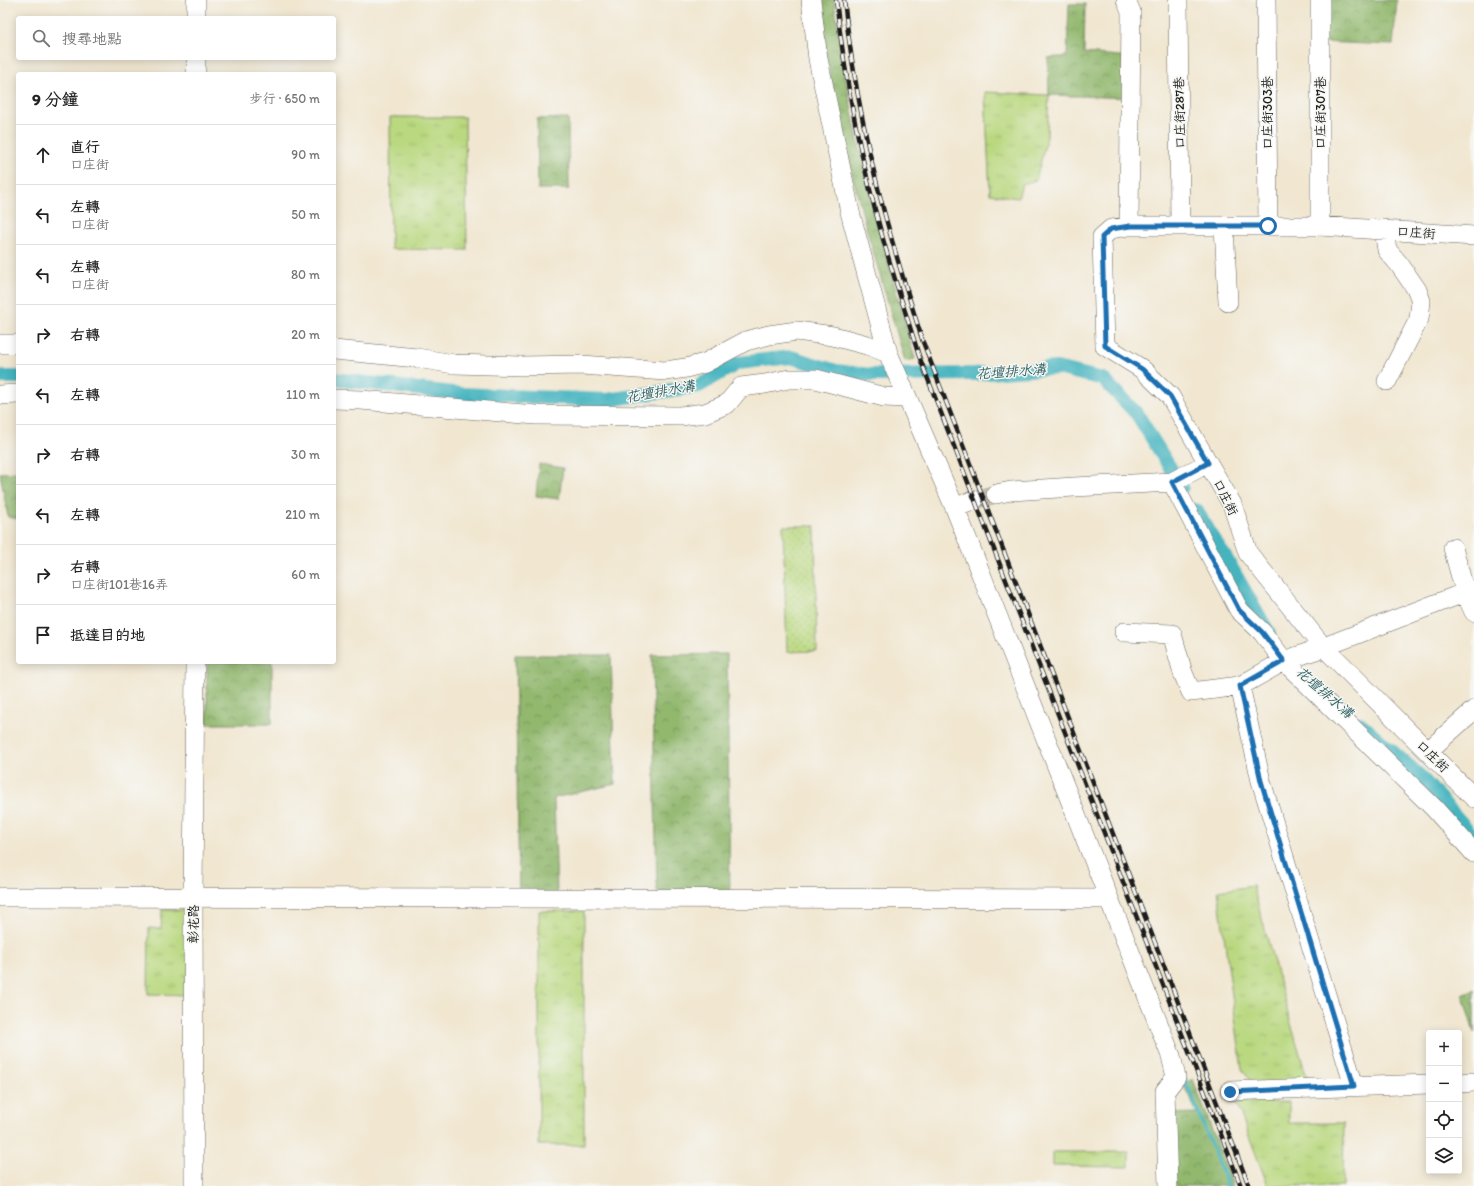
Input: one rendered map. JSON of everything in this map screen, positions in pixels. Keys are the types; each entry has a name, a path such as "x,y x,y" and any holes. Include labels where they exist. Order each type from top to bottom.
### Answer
{"street":[{"path":"196,0 196,16"},
{"path":"811,0 818,59 850,212 889,356 954,508 1171,1056 1176,1077 1165,1091 1168,1186"},
{"path":"1126,0 1131,12 1130,226"},
{"name":"口庄街287巷","path":"1178,0 1180,226"},
{"name":"口庄街303巷","path":"1266,0 1268,226"},
{"name":"口庄街307巷","path":"1320,0 1320,226"},
{"path":"196,60 196,72"},
{"name":"口庄街","path":"1474,236 1320,226 1130,226 1111,229 1102,237 1105,346 1142,369 1170,396 1204,466 1232,504 1248,553 1324,647 1474,798"},
{"path":"1224,226 1228,302"},
{"path":"1384,230 1387,250 1417,290 1421,301 1419,319 1386,382"},
{"path":"336,350 417,358 454,364 522,366 582,365 665,371 705,363 746,341 769,335 797,331 833,336 867,345 889,356"},
{"path":"0,344 16,344"},
{"path":"336,399 536,415 680,416 704,413 727,404 741,387 789,379 816,379 884,397 904,393"},
{"path":"0,395 16,394"},
{"path":"996,494 1011,491 1175,481 1204,466"},
{"path":"1175,481 1239,610 1262,632 1284,661 1434,808 1474,853"},
{"path":"954,508 974,500"},
{"path":"1453,548 1469,590 1474,612"},
{"path":"1124,632 1172,634 1183,674 1191,692 1240,686 1284,661 1324,647 1469,590"},
{"name":"彰花路","path":"194,1186 193,897 195,664"},
{"path":"1240,686 1261,781 1354,1086"},
{"path":"1427,750 1428,751 1474,710"},
{"path":"0,897 1109,899"},
{"path":"1462,1083 1474,1082"},
{"path":"1230,1092 1426,1084"}],"green space":[{"path":"816,0 834,0 846,80 862,160 884,249 915,359 905,361 866,227 841,132"},
{"path":"1319,0 1397,0 1393,45 1320,42"},
{"path":"1069,4 1085,4 1084,53 1131,57 1131,98 1049,95 1048,58 1067,56"},
{"path":"985,92 1049,95 1047,137 1036,180 1022,184 1018,198 990,194"},
{"path":"390,117 465,117 467,250 391,249"},
{"path":"568,118 569,189 538,189 537,119"},
{"path":"539,464 563,468 559,499 536,496"},
{"path":"16,472 16,519 8,517 0,473"},
{"path":"783,526 815,526 817,651 787,652"},
{"path":"727,654 730,895 657,892 652,655"},
{"path":"515,655 611,655 615,784 554,798 557,895 519,895"},
{"path":"207,664 272,664 272,724 207,724"},
{"path":"1253,886 1310,1088 1259,1093 1242,1069 1218,891"},
{"path":"162,910 189,910 192,995 148,994 149,928 161,929"},
{"path":"539,911 584,911 584,1145 539,1145"},
{"path":"1474,990 1474,1033 1463,995"},
{"path":"1193,1079 1233,1186 1174,1186 1168,1114 1197,1113 1183,1084"},
{"path":"1236,1102 1289,1102 1289,1123 1344,1123 1343,1186 1268,1186"},
{"path":"1052,1152 1129,1152 1129,1167 1052,1166"}],"waterway":[{"name":"花壇排水溝","path":"336,379 461,394 607,400 699,386 738,363 791,357 836,371 870,375 974,374 1057,368 1103,379 1137,414 1182,487"},
{"name":"花壇排水溝","path":"0,377 16,377"},
{"name":"花壇排水溝","path":"1196,510 1269,633"},
{"name":"花壇排水溝","path":"1360,723 1419,775 1474,837"},
{"path":"1183,1075 1228,1186"}],"tunnel":[{"path":"974,500 996,494"}],"railway":[{"path":"836,0 844,60 861,150 887,254 919,356 1241,1186"},
{"path":"844,0 857,90 869,149 883,208 923,342 1249,1186"}],"route":[{"path":"1230,1092 1354,1086 1261,781 1240,686 1284,661 1262,632 1239,610 1224,584 1172,482 1208,463 1170,396 1142,369 1105,346 1102,237 1111,229 1130,226 1268,226"}]}
